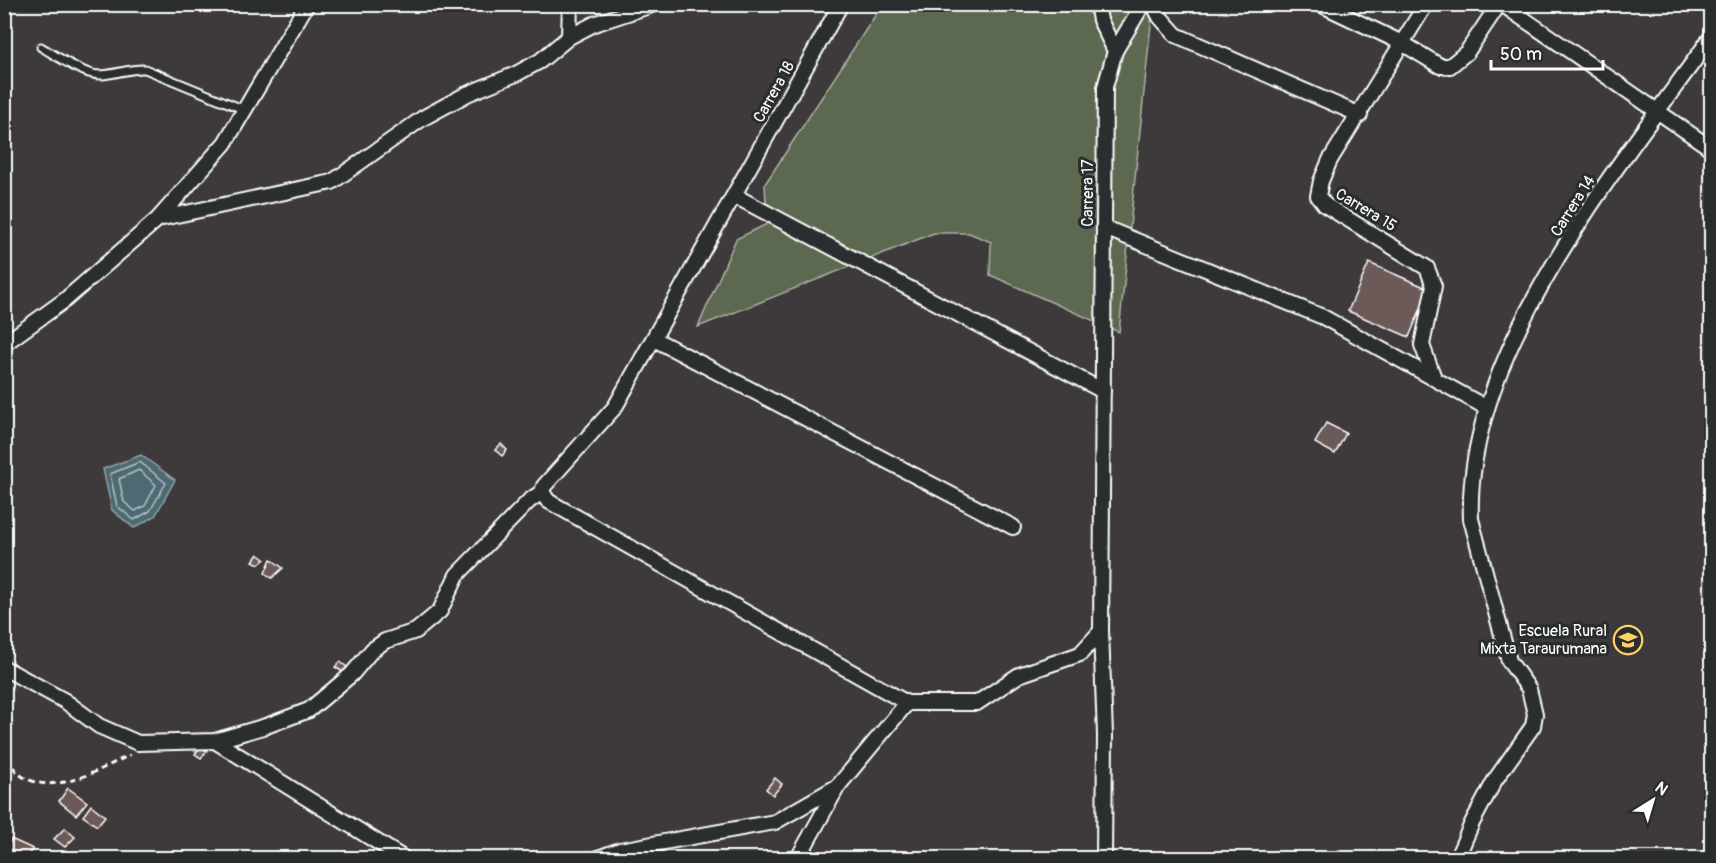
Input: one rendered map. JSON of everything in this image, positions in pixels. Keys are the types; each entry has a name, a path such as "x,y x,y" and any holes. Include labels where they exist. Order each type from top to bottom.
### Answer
{"street":[{"path":"4,344 66,300 158,219 225,143 307,4"},
{"path":"568,37 570,4"},
{"path":"158,219 332,182 423,118 467,94 516,74 540,61 568,37 594,24 655,4"},
{"name":"Carrera 18","path":"4,668 65,701 99,726 138,743 215,741 309,710 352,674 372,650 385,642 416,631 440,611 457,575 474,555 529,501 542,492 544,486 615,407 841,4"},
{"path":"1097,4 1100,20 1115,51"},
{"name":"Carrera 17","path":"1104,858 1105,735 1101,631 1105,87 1115,51 1143,4"},
{"path":"1153,4 1160,17 1176,35 1360,115"},
{"path":"1320,4 1402,44 1440,66 1450,66 1467,52 1500,4 1712,149"},
{"name":"Carrera 15","path":"1426,4 1360,115 1330,160 1321,181 1318,196 1325,205 1427,268 1434,286 1422,345 1434,378"},
{"name":"Carrera 14","path":"1457,858 1472,823 1495,780 1533,726 1535,714 1529,689 1509,661 1472,519 1471,497 1476,453 1487,408 1519,328 1554,266 1614,172 1712,36"},
{"path":"735,196 1103,391"},
{"path":"1105,228 1323,317 1487,408"},
{"path":"654,339 1013,527"},
{"path":"542,492 548,501 907,703 976,703 1019,675 1080,654 1101,631"},
{"path":"798,858 838,786 907,703"},
{"path":"215,741 403,858"},
{"path":"598,858 620,850 775,822 838,786"}],"lane":[{"path":"41,47 94,75 111,74 128,68 145,69 245,110"}],"path":[{"path":"4,748 18,773 38,782 72,782 156,744"}],"green space":[{"path":"882,5 1153,5 1119,332 990,275 991,242 969,233 934,233 698,327 736,239 767,224 765,184"}],"water":[{"path":"141,455 175,480 155,516 134,528 112,510 103,469"}],"building":[{"path":"1369,263 1429,289 1409,337 1348,311"},
{"path":"1326,423 1346,433 1335,454 1315,443"},
{"path":"501,444 507,450 502,456 495,450"},
{"path":"258,554 265,559 259,564 253,561"},
{"path":"271,559 283,568 272,578 265,573"},
{"path":"340,662 347,667 343,672 335,667"},
{"path":"200,747 207,751 201,758 195,754"},
{"path":"775,778 782,784 773,795 766,789"},
{"path":"68,788 87,802 76,815 59,801"},
{"path":"91,805 105,816 97,826 83,816"},
{"path":"65,828 75,837 65,847 54,839"},
{"path":"11,839 33,849 25,858 4,856"}],"place":[{"name":"Escuela Rural Mixta Taraurumana","path":"1628,640"}]}
